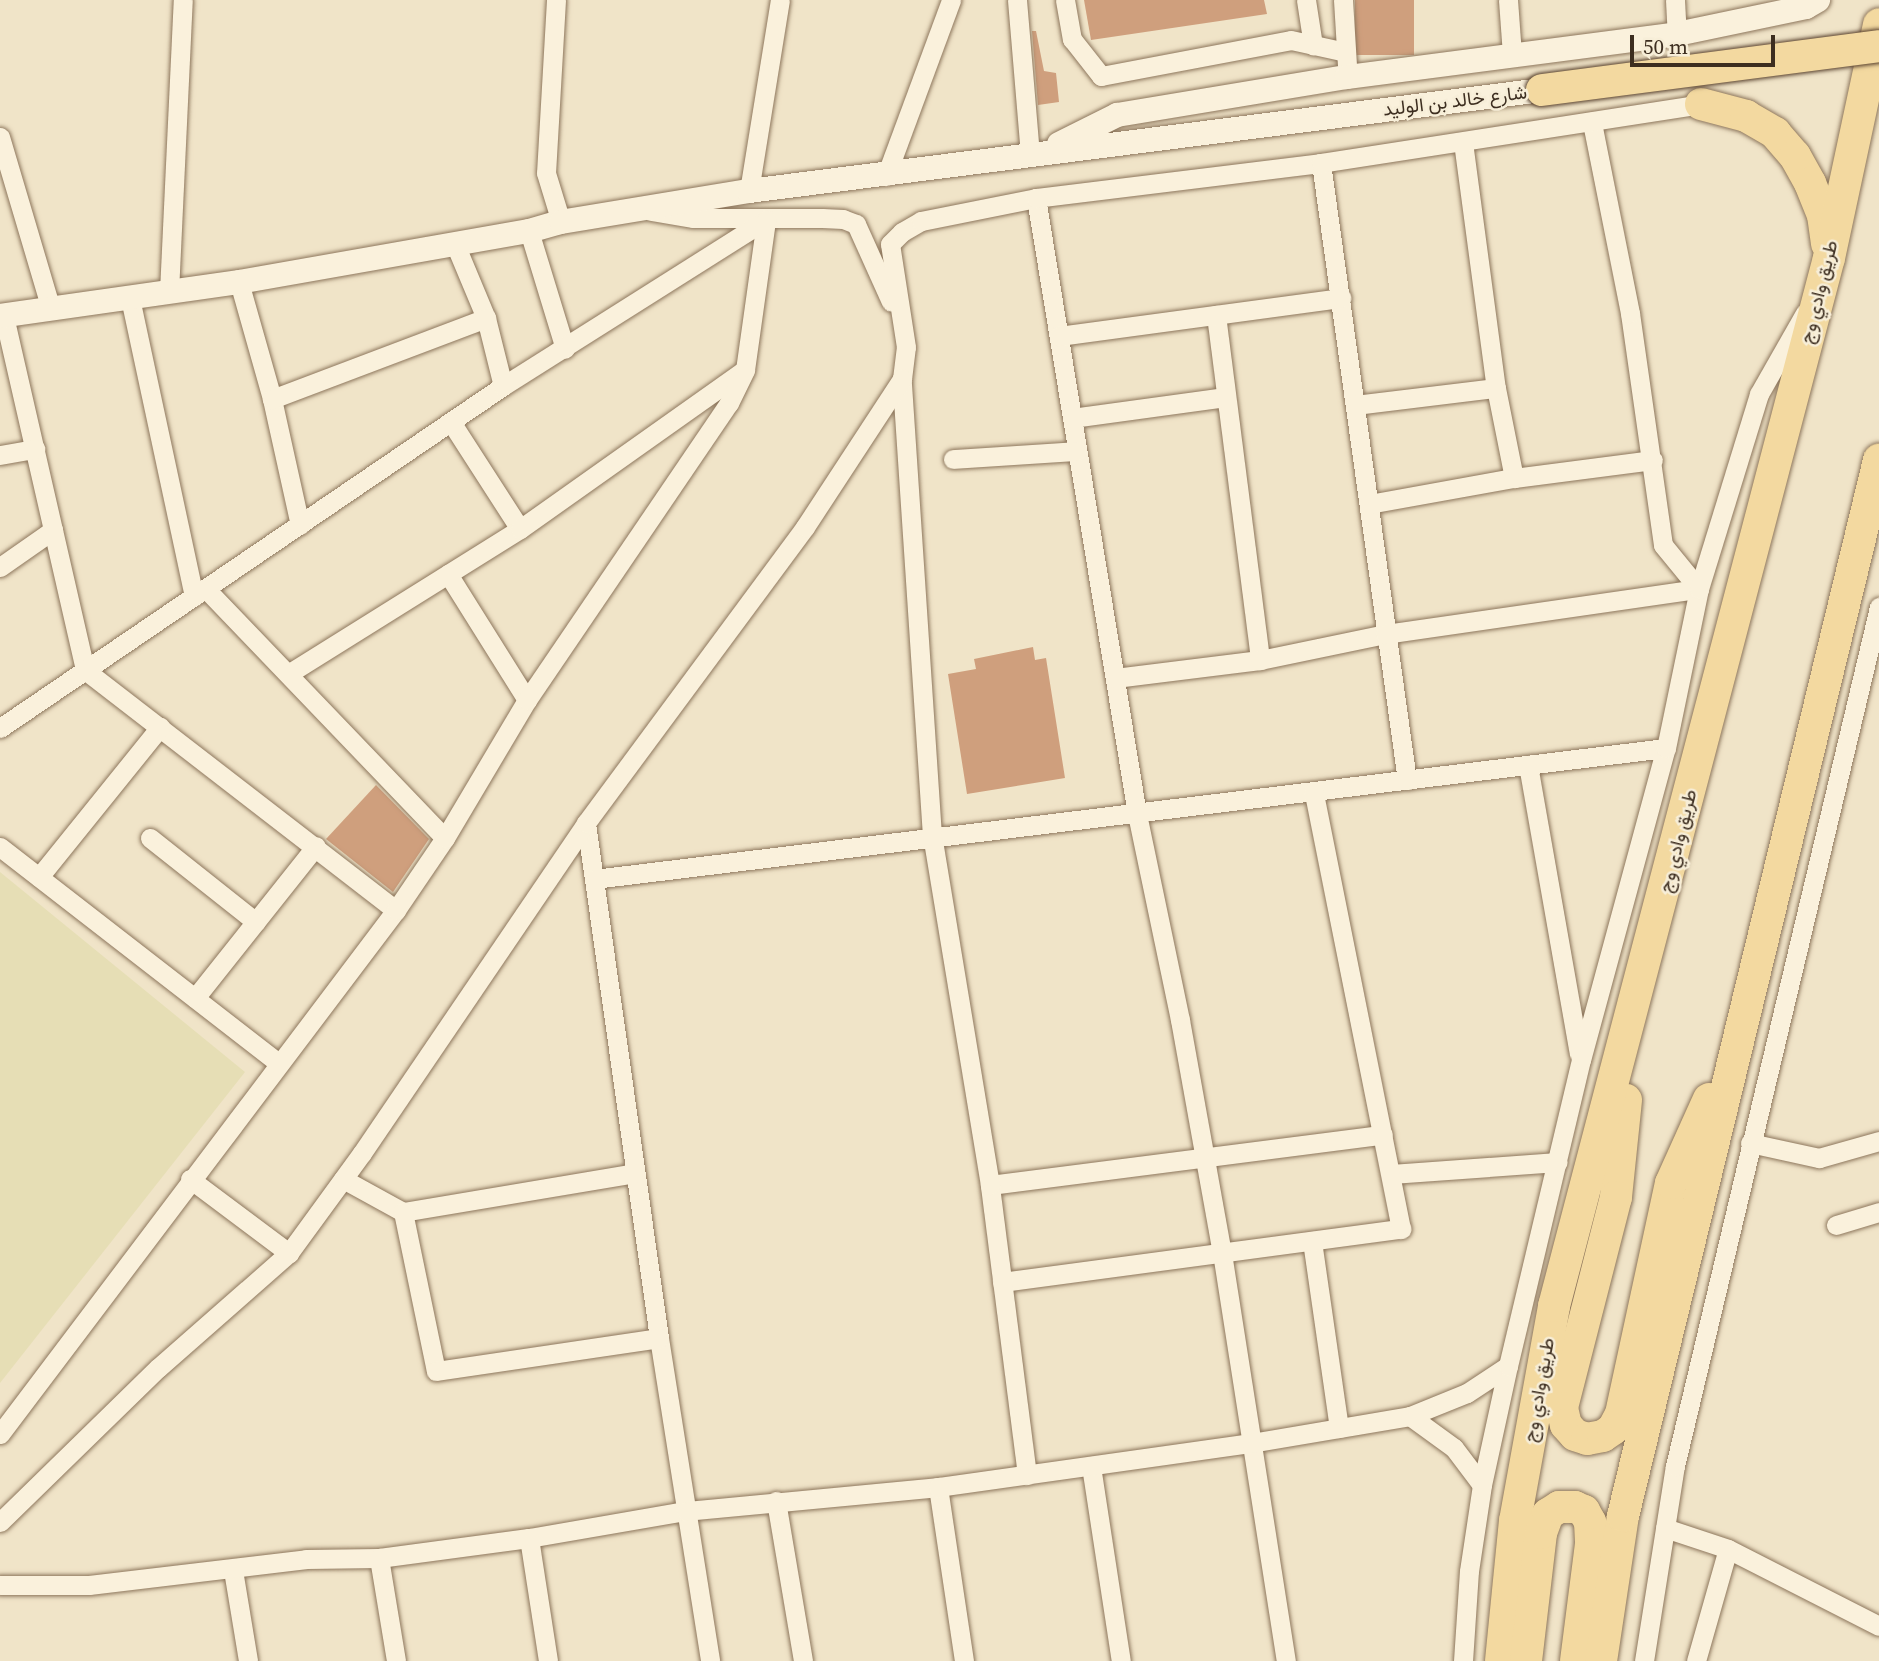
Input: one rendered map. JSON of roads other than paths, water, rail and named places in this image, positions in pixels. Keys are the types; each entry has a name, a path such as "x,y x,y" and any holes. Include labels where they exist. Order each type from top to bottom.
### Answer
{"main road":[{"name":"طريق وادي وج","path":"1500,1661 1515,1521 1549,1333 1826,270 1879,24"},
{"name":"شارع خالد بن الوليد","path":"1542,90 1879,46"},
{"path":"1701,104 1746,116 1775,133 1795,156 1822,215 1826,270"},
{"path":"1601,1661 1623,1516 1879,460"},
{"path":"1635,1009 1616,1197 1562,1408 1566,1425 1575,1435 1587,1439 1603,1436 1613,1429 1621,1414 1671,1183 1740,1033"},
{"path":"1526,1661 1541,1533 1548,1514 1559,1507 1575,1507 1584,1511 1590,1522 1591,1544 1576,1661"}],"street":[{"path":"169,292 183,0"},
{"path":"556,0 546,173 561,222"},
{"path":"749,191 780,0"},
{"path":"886,176 951,0"},
{"path":"1017,0 1036,154 1117,116 1347,65 1512,55 1677,34 1806,7 1818,0"},
{"path":"1065,0 1072,39 1101,76 1291,40 1313,45 1347,65"},
{"path":"1306,0 1313,45"},
{"path":"1343,0 1347,65"},
{"path":"1508,0 1512,55"},
{"path":"1675,0 1677,34"},
{"name":"شارع خالد بن الوليد","path":"2,316 239,282 529,231 561,222 749,191 886,176 1036,154 1542,90"},
{"path":"1027,1475 990,1185 932,836 902,379 906,347 890,244 902,232 921,221 1037,198 1321,163 1701,104"},
{"path":"1592,122 1630,313 1663,545 1699,589"},
{"path":"0,137 51,309"},
{"path":"1463,142 1496,388 1514,478"},
{"path":"1321,163 1407,780"},
{"path":"1037,198 1137,814 1180,1020 1222,1252 1286,1661"},
{"path":"639,209 692,218 736,216 766,219 843,219 856,224 886,287 906,347"},
{"path":"0,728 503,386 766,219"},
{"path":"0,1434 190,1179 396,910 445,838 527,700 729,403 746,370 766,219"},
{"path":"529,231 565,349"},
{"path":"455,244 486,318 503,386"},
{"path":"1463,1661 1469,1571 1482,1485 1508,1366 1581,1060 1666,748 1699,589 1759,394 1826,270"},
{"path":"239,282 272,399 300,525"},
{"path":"130,298 200,592 288,674 445,838"},
{"path":"1059,337 1340,298"},
{"path":"1216,315 1260,660"},
{"path":"2,316 85,670 396,910"},
{"path":"272,399 486,318"},
{"path":"288,674 520,530 746,370"},
{"path":"0,1522 158,1368 289,1253 343,1179 586,823 805,527 902,379"},
{"path":"1355,405 1496,388"},
{"path":"1072,418 1226,397"},
{"path":"451,422 520,530"},
{"path":"0,455 35,449"},
{"path":"953,459 1077,450"},
{"path":"1369,504 1514,478 1653,460"},
{"path":"0,567 53,530"},
{"path":"449,574 527,700"},
{"path":"1115,678 1260,660 1385,634 1699,589"},
{"path":"1644,1661 1675,1466 1879,607"},
{"path":"39,877 160,727"},
{"path":"594,879 1666,748"},
{"path":"1528,765 1581,1060"},
{"path":"1002,1282 1402,1229 1314,792"},
{"path":"586,823 659,1338 710,1661"},
{"path":"150,838 256,922"},
{"path":"0,846 278,1063"},
{"path":"195,998 316,846"},
{"path":"990,1185 1383,1135"},
{"path":"1750,1143 1819,1158 1879,1141"},
{"path":"1391,1174 1558,1162"},
{"path":"343,1179 403,1212 635,1173"},
{"path":"190,1179 289,1253"},
{"path":"403,1212 436,1371 659,1338"},
{"path":"1836,1225 1879,1212"},
{"path":"1312,1241 1339,1428"},
{"path":"0,1585 89,1585 233,1570 306,1559 379,1558 529,1538 686,1511 938,1487 1251,1443 1410,1416 1467,1393 1508,1366"},
{"path":"1410,1416 1454,1448 1482,1485"},
{"path":"1091,1466 1121,1661"},
{"path":"938,1487 964,1661"},
{"path":"776,1502 803,1661"},
{"path":"1665,1528 1728,1549 1879,1626"},
{"path":"529,1538 548,1661"},
{"path":"1696,1661 1728,1549"},
{"path":"379,1558 396,1661"},
{"path":"233,1570 248,1661"}]}
